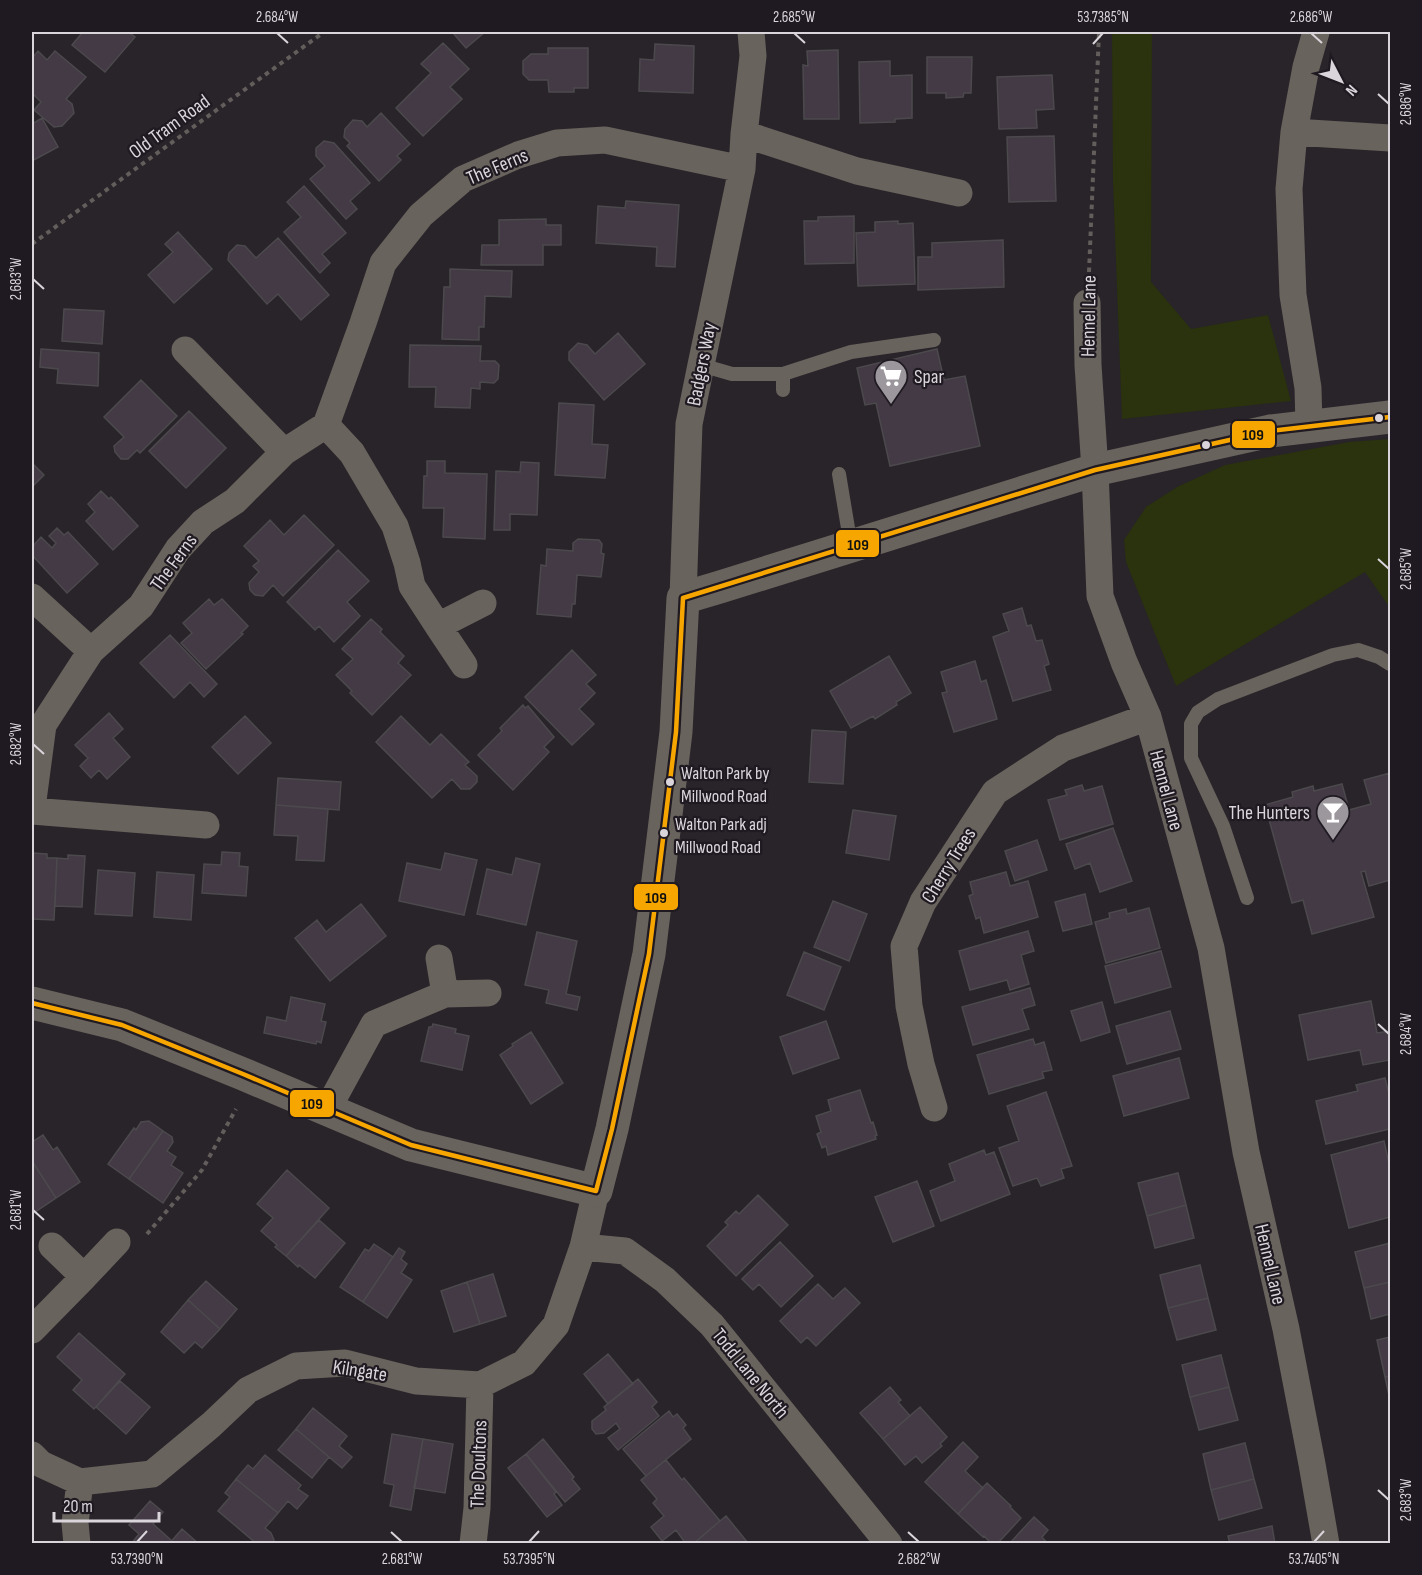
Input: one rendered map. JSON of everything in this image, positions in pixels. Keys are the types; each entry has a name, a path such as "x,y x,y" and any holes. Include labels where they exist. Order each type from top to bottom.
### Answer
{"street":[{"name":"Badgers Way","path":"683,598 690,424 700,365 742,169 753,56 751,32"},
{"path":"1309,426 1308,388 1293,295 1290,189 1294,132 1306,67 1316,32"},
{"path":"1294,132 1390,138"},
{"path":"744,134 857,171 959,193"},
{"name":"The Ferns","path":"206,825 32,809 43,725 91,651 141,606 178,549 204,522 235,501 284,452 326,424 383,262 421,215 463,179 518,155 557,143 605,140 742,169"},
{"name":"Hennel Lane","path":"1088,303 1088,365 1101,596 1124,662 1148,717 1211,948 1246,1152 1286,1329 1326,1544"},
{"path":"185,350 284,452"},
{"path":"480,1385 524,1363 556,1325 582,1247 612,1129 649,954 675,732 683,598 1095,470 1270,431 1390,417"},
{"path":"326,424 352,453 395,526 412,586 464,665"},
{"path":"32,597 91,651"},
{"path":"438,626 483,603"},
{"name":"Cherry Trees","path":"934,1108 921,1064 909,1006 903,946 923,902 995,792 1063,748 1148,717"},
{"path":"440,958 445,994"},
{"path":"327,1110 374,1024 445,994 488,993"},
{"path":"32,1003 122,1025 411,1145 596,1191"},
{"path":"32,1330 117,1242"},
{"path":"52,1246 84,1277"},
{"name":"Todd Lane North","path":"582,1247 624,1251 665,1280 712,1325 889,1544"},
{"name":"Kilngate","path":"80,1482 152,1474 212,1425 248,1390 296,1366 345,1364 416,1381 480,1385"},
{"name":"The Doultons","path":"473,1544 477,1508 480,1385"},
{"path":"32,1455 41,1464 80,1482 75,1523 77,1544"}],"lane":[{"path":"700,365 732,374 783,374 851,352 934,340"},
{"path":"783,374 783,390"},
{"path":"839,474 851,546"},
{"path":"1247,898 1223,826 1191,758 1191,724 1198,712 1218,699 1333,655 1358,650 1379,657 1390,664"}],"path":[{"name":"Old Tram Road","path":"32,244 324,32"},
{"name":"Hennel Lane","path":"1088,303 1099,32"},
{"path":"117,1242 148,1233 202,1170 236,1109 243,1074"}],"green space":[{"path":"1112,32 1152,32 1151,282 1191,329 1268,315 1291,401 1122,419 1113,182"},
{"path":"1390,439 1390,608 1365,572 1176,686 1126,562 1124,540 1146,507 1177,487 1225,465 1349,442"}],"building":[{"path":"83,32 128,32 135,37 105,72 72,45"},
{"path":"485,32 466,48 453,33"},
{"path":"443,43 469,69 450,87 462,99 423,136 396,108 431,73 421,64"},
{"path":"655,44 694,46 693,93 639,91 640,59 654,60"},
{"path":"548,48 588,48 588,88 574,88 574,92 549,92 548,80 529,80 523,74 523,61 531,54 548,54"},
{"path":"838,50 839,119 804,119 803,65 808,66 807,51"},
{"path":"38,51 47,60 55,51 86,77 66,99 72,104 74,113 62,126 54,127 34,110 41,102 32,93 32,58"},
{"path":"927,57 972,57 971,93 964,93 963,97 946,98 946,93 927,93"},
{"path":"890,61 890,76 912,75 912,118 895,119 895,122 860,123 859,62"},
{"path":"1052,75 1054,109 1036,110 1037,128 999,129 997,77"},
{"path":"381,113 410,144 397,156 401,160 379,181 347,146 350,143 344,137 345,129 353,120 362,121 367,127"},
{"path":"42,118 58,147 32,161 32,124"},
{"path":"1054,136 1056,201 1009,202 1007,137"},
{"path":"324,141 334,143 370,183 350,201 357,209 346,219 310,179 325,166 316,156 316,148"},
{"path":"304,186 346,233 322,254 330,263 320,273 284,232 301,217 287,202"},
{"path":"626,201 679,205 675,267 656,266 657,247 596,243 598,206 625,208"},
{"path":"854,216 854,263 805,264 804,221 818,221 818,217"},
{"path":"546,219 546,225 561,225 561,245 543,245 543,265 481,265 482,245 499,245 499,220"},
{"path":"898,221 898,224 913,223 915,284 858,286 856,233 875,232 875,222"},
{"path":"178,232 212,269 174,303 148,275 173,252 165,244"},
{"path":"278,238 329,295 301,320 278,294 267,304 228,260 229,253 237,245 245,246 256,258"},
{"path":"1003,240 1004,287 918,290 918,257 932,257 932,243"},
{"path":"450,269 512,271 511,297 485,296 484,327 479,327 479,340 442,339 444,287 450,287"},
{"path":"64,309 104,311 102,344 62,341"},
{"path":"618,333 645,364 604,400 569,360 569,352 578,343 587,345 595,354"},
{"path":"410,345 481,346 480,361 495,361 499,365 498,379 494,383 480,382 480,389 471,388 470,408 435,407 436,387 409,387"},
{"path":"41,349 99,353 98,386 57,383 58,369 40,367"},
{"path":"937,349 944,380 965,376 980,446 890,466 876,403 865,405 857,368"},
{"path":"141,380 177,416 140,453 137,450 128,459 121,459 115,452 114,446 124,437 104,417"},
{"path":"559,403 594,405 592,444 608,445 605,478 555,475"},
{"path":"189,411 226,448 186,488 149,451"},
{"path":"427,461 445,461 445,473 487,474 485,539 443,537 444,508 423,508"},
{"path":"521,462 539,463 537,515 510,514 510,530 494,530 496,471 520,472"},
{"path":"32,463 44,475 32,487"},
{"path":"101,491 109,499 111,497 138,526 113,550 86,521 95,512 88,504"},
{"path":"304,515 334,545 283,596 273,585 263,596 255,595 250,590 249,583 259,572 253,566 259,561 244,546 270,520 284,535"},
{"path":"57,528 64,535 68,532 98,564 67,593 32,555 32,547 41,537 52,548 56,543 49,536"},
{"path":"578,539 599,540 602,544 601,553 604,554 601,577 577,575 575,604 572,604 571,617 537,614 541,565 546,566 547,549 573,551 573,543"},
{"path":"338,550 369,581 347,602 360,616 334,642 319,626 315,630 287,602"},
{"path":"209,599 214,605 222,599 248,626 241,633 243,634 206,669 181,643 192,633 183,623"},
{"path":"1022,608 1027,626 1031,625 1036,641 1042,640 1049,664 1044,666 1051,690 1013,701 993,637 1009,631 1003,614"},
{"path":"371,619 382,629 380,632 404,656 398,663 411,675 372,715 336,675 353,659 342,649"},
{"path":"170,635 217,684 204,697 190,682 174,698 140,663"},
{"path":"572,650 596,675 586,684 595,693 579,709 594,724 572,745 525,697"},
{"path":"889,656 911,693 875,719 873,716 851,728 830,691"},
{"path":"975,661 981,682 986,680 997,719 954,732 942,693 947,692 941,672"},
{"path":"523,705 525,708 528,706 554,737 544,747 549,752 513,790 478,755"},
{"path":"109,713 123,729 113,738 130,757 107,779 99,770 91,778 80,766 88,758 75,745"},
{"path":"245,716 271,743 238,774 212,747"},
{"path":"401,716 430,745 441,734 469,762 465,765 477,776 477,782 470,789 461,789 452,779 432,798 376,742"},
{"path":"812,730 846,732 843,784 809,782"},
{"name":"The Hunters","path":"1390,773 1390,880 1369,886 1365,871 1361,872 1374,917 1312,934 1303,900 1292,903 1265,805 1293,797 1292,792 1313,786 1314,791 1342,784 1349,810 1371,804 1364,780"},
{"path":"278,778 341,782 339,810 276,805"},
{"path":"1082,785 1084,791 1102,786 1113,824 1060,840 1048,800 1067,795 1065,790"},
{"path":"276,805 328,809 324,861 296,860 298,836 274,835"},
{"path":"853,810 896,816 889,860 846,853"},
{"path":"1113,828 1132,881 1100,892 1090,863 1075,869 1066,844"},
{"path":"1037,840 1047,870 1015,881 1005,851"},
{"path":"222,852 240,853 239,866 248,867 246,896 202,893 204,864 221,865"},
{"path":"32,853 47,854 47,858 57,858 54,920 32,919"},
{"path":"445,853 477,860 464,915 399,901 407,863 441,870"},
{"path":"68,855 85,856 82,907 55,906 57,858 68,859"},
{"path":"516,858 540,864 526,925 477,914 487,869 512,875"},
{"path":"98,870 135,873 132,916 95,914"},
{"path":"157,872 194,875 191,920 154,917"},
{"path":"1006,872 1010,886 1028,881 1038,917 984,933 980,917 976,919 969,896 973,894 970,882"},
{"path":"1085,894 1092,924 1063,931 1055,902"},
{"path":"833,901 867,914 849,961 814,947"},
{"path":"361,904 386,936 330,981 295,938 317,920 326,932"},
{"path":"1149,908 1160,948 1106,963 1095,922 1110,918 1109,913 1126,909 1127,914"},
{"path":"1028,931 1034,951 1021,955 1029,984 1010,990 1007,980 970,990 959,951"},
{"path":"537,932 577,941 566,994 580,997 577,1010 546,1003 549,990 525,985"},
{"path":"1161,951 1171,987 1115,1003 1105,966"},
{"path":"804,952 841,967 824,1010 787,995"},
{"path":"1030,988 1035,1005 1022,1009 1029,1029 973,1045 962,1007"},
{"path":"291,997 325,1004 321,1021 326,1022 321,1043 317,1041 316,1044 264,1033 267,1017 286,1021"},
{"path":"1371,1001 1377,1033 1390,1031 1390,1060 1363,1065 1360,1050 1308,1060 1299,1015"},
{"path":"1102,1002 1110,1032 1081,1041 1071,1011"},
{"path":"1170,1011 1181,1049 1127,1064 1116,1026"},
{"path":"826,1021 839,1058 793,1074 780,1037"},
{"path":"433,1024 456,1029 455,1033 469,1036 462,1070 421,1061 429,1027"},
{"path":"531,1032 563,1083 531,1104 500,1055"},
{"path":"1033,1039 1035,1045 1044,1042 1052,1070 1042,1072 1044,1078 989,1094 977,1055"},
{"path":"1179,1058 1189,1098 1124,1116 1113,1076"},
{"path":"1385,1078 1390,1098 1390,1129 1326,1144 1316,1101 1358,1091 1356,1085"},
{"path":"860,1090 871,1123 873,1122 876,1139 828,1155 826,1146 822,1148 817,1134 821,1132 816,1116 831,1111 828,1100"},
{"path":"1046,1092 1072,1166 1061,1169 1064,1178 1041,1186 1037,1178 1013,1186 999,1148 1019,1141 1007,1106"},
{"path":"149,1121 163,1131 129,1179 108,1164 134,1128 136,1130 141,1122"},
{"path":"163,1131 172,1137 173,1142 167,1151 176,1157 171,1165 183,1173 163,1203 129,1179"},
{"path":"43,1135 53,1150 57,1147 80,1182 56,1198 32,1161 32,1142"},
{"path":"1384,1141 1390,1168 1390,1217 1349,1228 1331,1155"},
{"path":"984,1150 986,1155 994,1152 1010,1194 941,1221 930,1191 955,1181 949,1164"},
{"path":"32,1161 56,1198 32,1214"},
{"path":"287,1170 329,1208 286,1256 261,1231 273,1218 257,1204"},
{"path":"1178,1173 1186,1205 1147,1216 1138,1183"},
{"path":"917,1181 934,1226 893,1242 875,1197"},
{"path":"758,1195 788,1225 736,1276 707,1246 728,1225 725,1222 736,1211 739,1214"},
{"path":"1186,1205 1194,1238 1155,1248 1147,1216"},
{"path":"319,1220 345,1243 315,1278 286,1256"},
{"path":"780,1242 813,1276 781,1307 759,1284 753,1290 742,1279"},
{"path":"1390,1243 1390,1282 1364,1288 1355,1252"},
{"path":"374,1244 393,1257 363,1302 340,1287 365,1249 369,1251"},
{"path":"399,1248 405,1252 401,1259 407,1264 401,1273 412,1280 387,1318 363,1302"},
{"path":"1200,1265 1208,1298 1168,1308 1160,1275"},
{"path":"493,1274 506,1316 480,1324 467,1282"},
{"path":"206,1281 237,1309 220,1329 188,1300"},
{"path":"467,1282 480,1324 454,1332 441,1291"},
{"path":"1390,1282 1390,1314 1371,1319 1364,1288"},
{"path":"818,1284 833,1299 845,1288 860,1303 816,1346 807,1337 801,1343 780,1321"},
{"path":"1208,1298 1216,1330 1177,1340 1168,1308"},
{"path":"188,1300 220,1329 202,1348 195,1342 184,1353 161,1332"},
{"path":"79,1333 125,1374 94,1409 73,1390 82,1380 57,1357"},
{"path":"1390,1337 1390,1376 1385,1377 1377,1340"},
{"path":"608,1354 633,1384 608,1404 584,1374"},
{"path":"1221,1355 1229,1387 1190,1397 1182,1365"},
{"path":"1390,1376 1390,1400 1385,1377"},
{"path":"638,1379 657,1402 652,1407 659,1416 618,1450 608,1438 620,1429 616,1423 604,1433 596,1434 592,1429 592,1421 606,1410 604,1407"},
{"path":"120,1381 150,1407 126,1434 96,1407"},
{"path":"890,1387 901,1400 898,1402 910,1416 883,1439 860,1413"},
{"path":"1229,1387 1238,1420 1199,1430 1190,1397"},
{"path":"920,1407 947,1437 940,1444 942,1446 922,1463 916,1456 905,1465 883,1439"},
{"path":"313,1408 347,1436 339,1446 352,1457 342,1468 296,1429"},
{"path":"669,1411 673,1417 677,1414 686,1425 683,1428 691,1439 646,1476 623,1449"},
{"path":"296,1429 329,1457 312,1478 278,1450"},
{"path":"392,1434 423,1439 411,1510 390,1506 394,1485 384,1483"},
{"path":"423,1439 453,1444 445,1493 414,1488"},
{"path":"543,1439 574,1477 572,1479 580,1489 565,1502 526,1454"},
{"path":"963,1442 978,1457 965,1471 983,1488 958,1514 925,1482"},
{"path":"1245,1443 1254,1479 1211,1490 1203,1454"},
{"path":"526,1454 556,1492 554,1494 562,1505 547,1517 508,1468"},
{"path":"265,1455 301,1485 298,1489 308,1496 297,1509 288,1501 278,1513 236,1479 248,1465 253,1469"},
{"path":"666,1460 720,1521 693,1544 686,1544 676,1530 662,1541 651,1527 664,1516 653,1503 657,1499 641,1480"},
{"path":"236,1479 278,1513 265,1528 271,1533 274,1540 272,1544 257,1544 218,1511 230,1497 225,1493"},
{"path":"1254,1479 1262,1508 1219,1520 1211,1490"},
{"path":"987,1483 1021,1518 997,1544 992,1544 958,1514"},
{"path":"150,1501 163,1512 153,1524 172,1541 169,1544 131,1544 139,1534 129,1525"},
{"path":"726,1516 748,1543 693,1544 720,1521"},
{"path":"1034,1517 1048,1530 1042,1537 1048,1544 1009,1544"},
{"path":"1272,1526 1275,1544 1230,1544 1228,1536"},
{"path":"182,1529 199,1544 169,1544"}],"transit line":[{"name":"109","path":"683,598 1095,470 1270,431 1390,417"},
{"name":"109","path":"596,1191 612,1129 649,954 676,732 683,598"},
{"name":"109","path":"32,1003 122,1025 411,1145 596,1191"}],"place":[{"name":"Spar","path":"891,405"},
{"name":"Walton Park by Millwood Road","path":"670,782"},
{"name":"Walton Park adj Millwood Road","path":"664,833"},
{"name":"The Hunters","path":"1333,841"}]}
